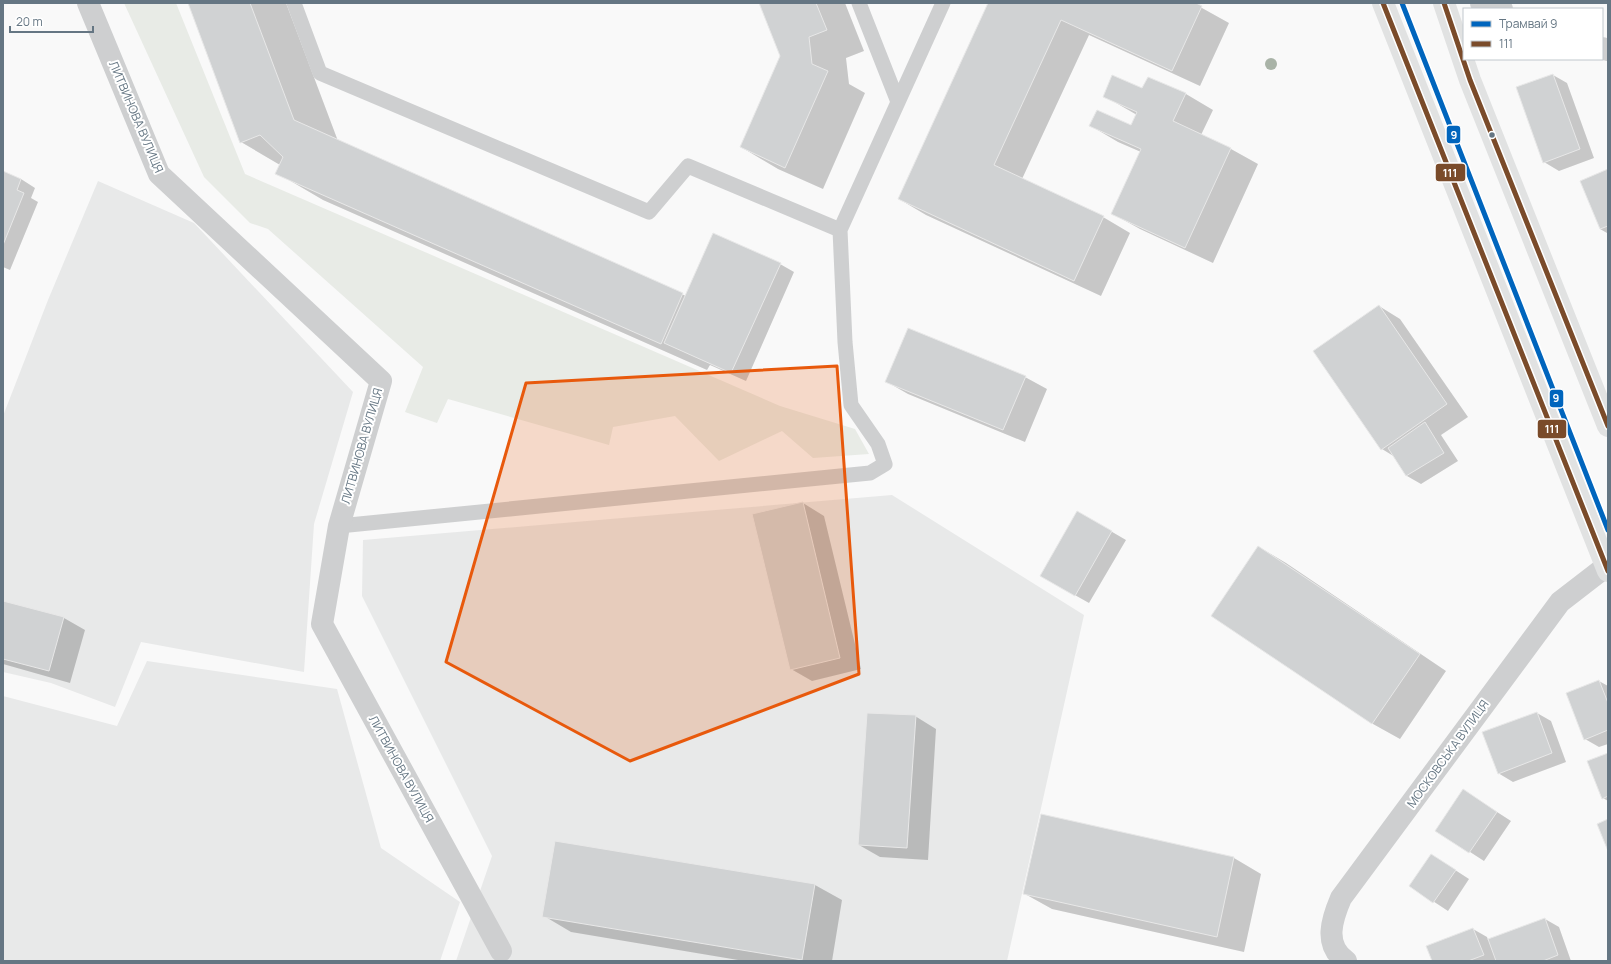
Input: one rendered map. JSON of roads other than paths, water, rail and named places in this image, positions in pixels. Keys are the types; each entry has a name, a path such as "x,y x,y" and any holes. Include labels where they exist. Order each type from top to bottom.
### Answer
{"street":[{"name":"ЛИТВИНОВА ВУЛИЦЯ","path":"88,3 159,174 381,381 339,526 322,624 501,951"},
{"path":"1383,3 1607,568"},
{"path":"1444,3 1463,59"},
{"path":"1481,3 1498,8"},
{"path":"1463,60 1608,426"},
{"name":"МОСКОВСЬКА ВУЛИЦЯ","path":"1346,961 1342,958 1331,940 1333,918 1341,898 1560,602 1607,568"}],"lane":[{"path":"294,3 320,73 649,212 688,166 840,230"},
{"path":"859,3 898,102"},
{"path":"339,526 870,473 884,464 878,444 851,405 840,230 943,3"}],"tram line":[{"name":"9","path":"1402,3 1608,530"}]}
